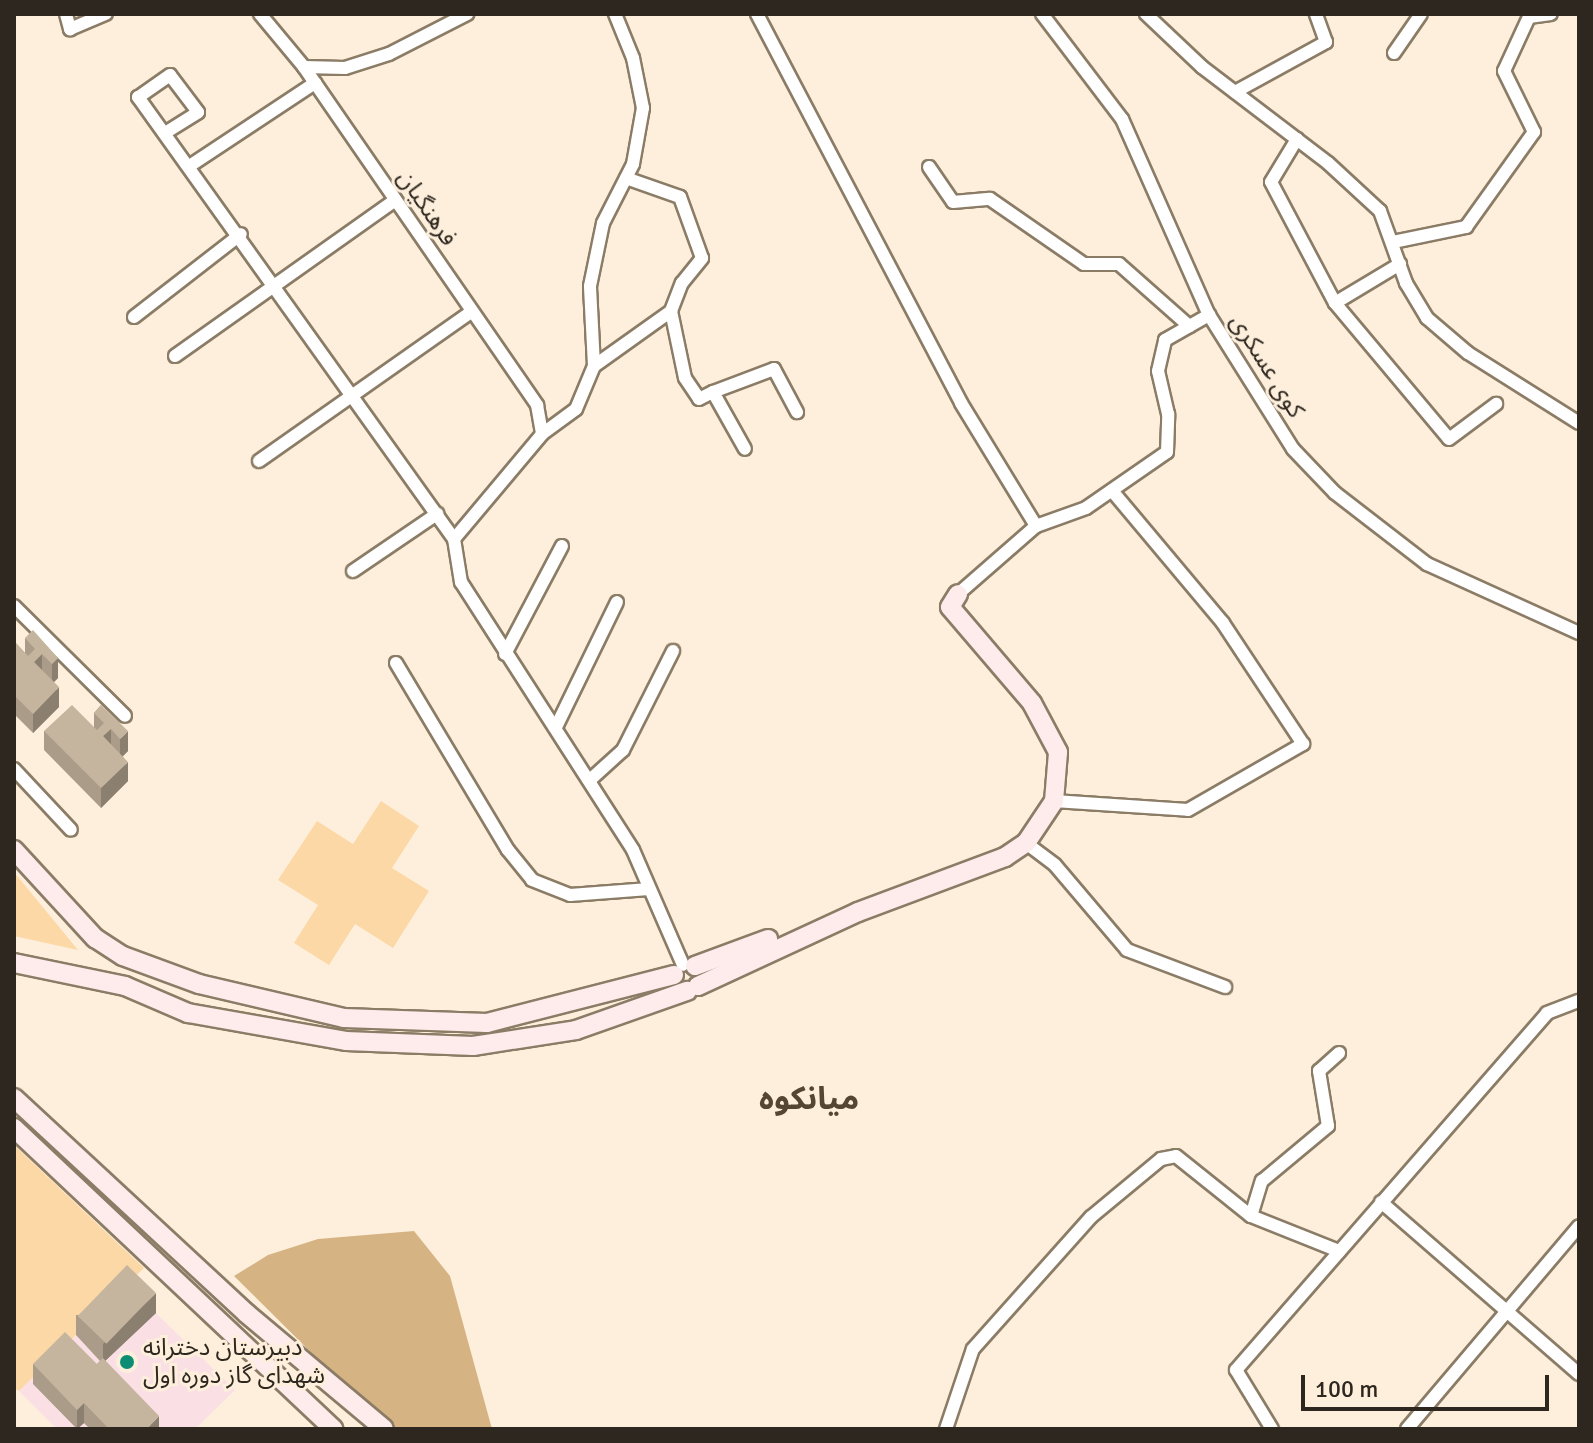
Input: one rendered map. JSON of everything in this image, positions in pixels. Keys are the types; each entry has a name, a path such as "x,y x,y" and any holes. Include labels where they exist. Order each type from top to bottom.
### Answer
{"main road":[{"path":"14,963 125,986 188,1013 346,1041 473,1046 576,1030 692,988 858,912 1005,857 1026,843 1054,801 1058,752 1032,703 950,607 958,594"},
{"path":"14,850 95,938 123,956 199,984 344,1018 487,1023 684,969 1026,843"},
{"path":"684,969 701,973 692,988"},
{"path":"14,1098 246,1313 384,1429"},
{"path":"14,1128 333,1429"}],"street":[{"path":"66,14 70,29 106,14"},
{"name":"فرهنگیان","path":"260,14 304,67 537,405 542,434"},
{"path":"304,67 345,68 389,54 467,14"},
{"path":"454,539 542,434 576,409 594,366 590,286 603,223 626,178 643,108 633,58 615,14"},
{"path":"757,14 961,403 1036,526"},
{"name":"کوی عسکری","path":"1042,14 1122,119 1209,315 1293,449 1335,493 1427,564 1576,636"},
{"path":"1146,14 1380,211 1400,264 1427,318 1468,353 1579,423"},
{"path":"1235,92 1326,42 1316,14"},
{"path":"1394,53 1421,14"},
{"path":"1393,242 1466,227 1534,132 1504,71 1528,15 1551,14"},
{"path":"165,133 198,112 170,75 138,97 165,133 191,165 241,234 454,539 461,582 505,654 591,779 649,889 684,969"},
{"path":"191,165 315,83"},
{"path":"1297,139 1271,182 1335,303 1449,439 1496,404"},
{"path":"929,167 953,202 990,199 1084,264 1119,264 1189,326"},
{"path":"594,366 671,311 682,283 702,258 680,197 626,178"},
{"path":"175,356 274,282 395,200"},
{"path":"134,317 241,234"},
{"path":"1335,303 1400,264"},
{"path":"671,311 685,378 699,399 774,369 797,412"},
{"path":"259,461 471,312"},
{"path":"958,594 1036,526 1113,492 1167,452 1168,414 1158,371 1165,340 1209,315"},
{"path":"713,392 745,449"},
{"path":"1054,801 1188,810 1303,744 1223,623 1113,492"},
{"path":"353,571 437,514"},
{"path":"505,654 562,546"},
{"path":"556,727 617,602"},
{"path":"14,606 125,716"},
{"path":"591,779 623,750 673,651"},
{"path":"396,663 508,850 532,880 570,895 649,889"},
{"path":"14,769 71,830"},
{"path":"1026,843 1055,865 1127,950 1225,987"},
{"path":"1272,1429 1236,1370 1547,1013 1579,1001"},
{"path":"1251,1216 1262,1181 1328,1126 1319,1071 1339,1053"},
{"path":"946,1429 973,1349 1091,1217 1161,1159 1176,1156 1251,1216 1339,1251"},
{"path":"1381,1202 1579,1374"},
{"path":"1407,1429 1579,1226"}],"shaded area":[{"path":"381,801 419,826 392,868 429,891 393,948 355,924 329,965 294,943 318,905 278,880 317,821 353,844"},
{"path":"14,872 78,950 14,936"},
{"path":"14,1145 144,1268 19,1391 14,1388"},
{"path":"414,1231 450,1276 492,1429 388,1429 234,1276 268,1255 318,1239"},
{"name":"دبیرستان دخترانه شهدای گاز دوره اول","path":"127,1285 235,1390 195,1429 57,1429 19,1391"}],"building":[{"path":"33,630 58,658 52,664 42,654 34,662 59,687 33,714 14,695 14,641 28,656 35,649 25,638"},
{"path":"72,705 97,730 104,723 94,713 101,705 128,731 120,739 111,729 103,736 128,762 101,788 44,731"},
{"path":"127,1265 156,1293 106,1344 78,1316"},
{"path":"65,1332 97,1364 103,1358 159,1416 147,1429 109,1429 84,1403 77,1410 33,1364"}],"place":[{"name":"دبیرستان دخترانه شهدای گاز دوره اول","path":"127,1362"}],"district":[{"name":"میانکوه","path":"809,1099"}]}
